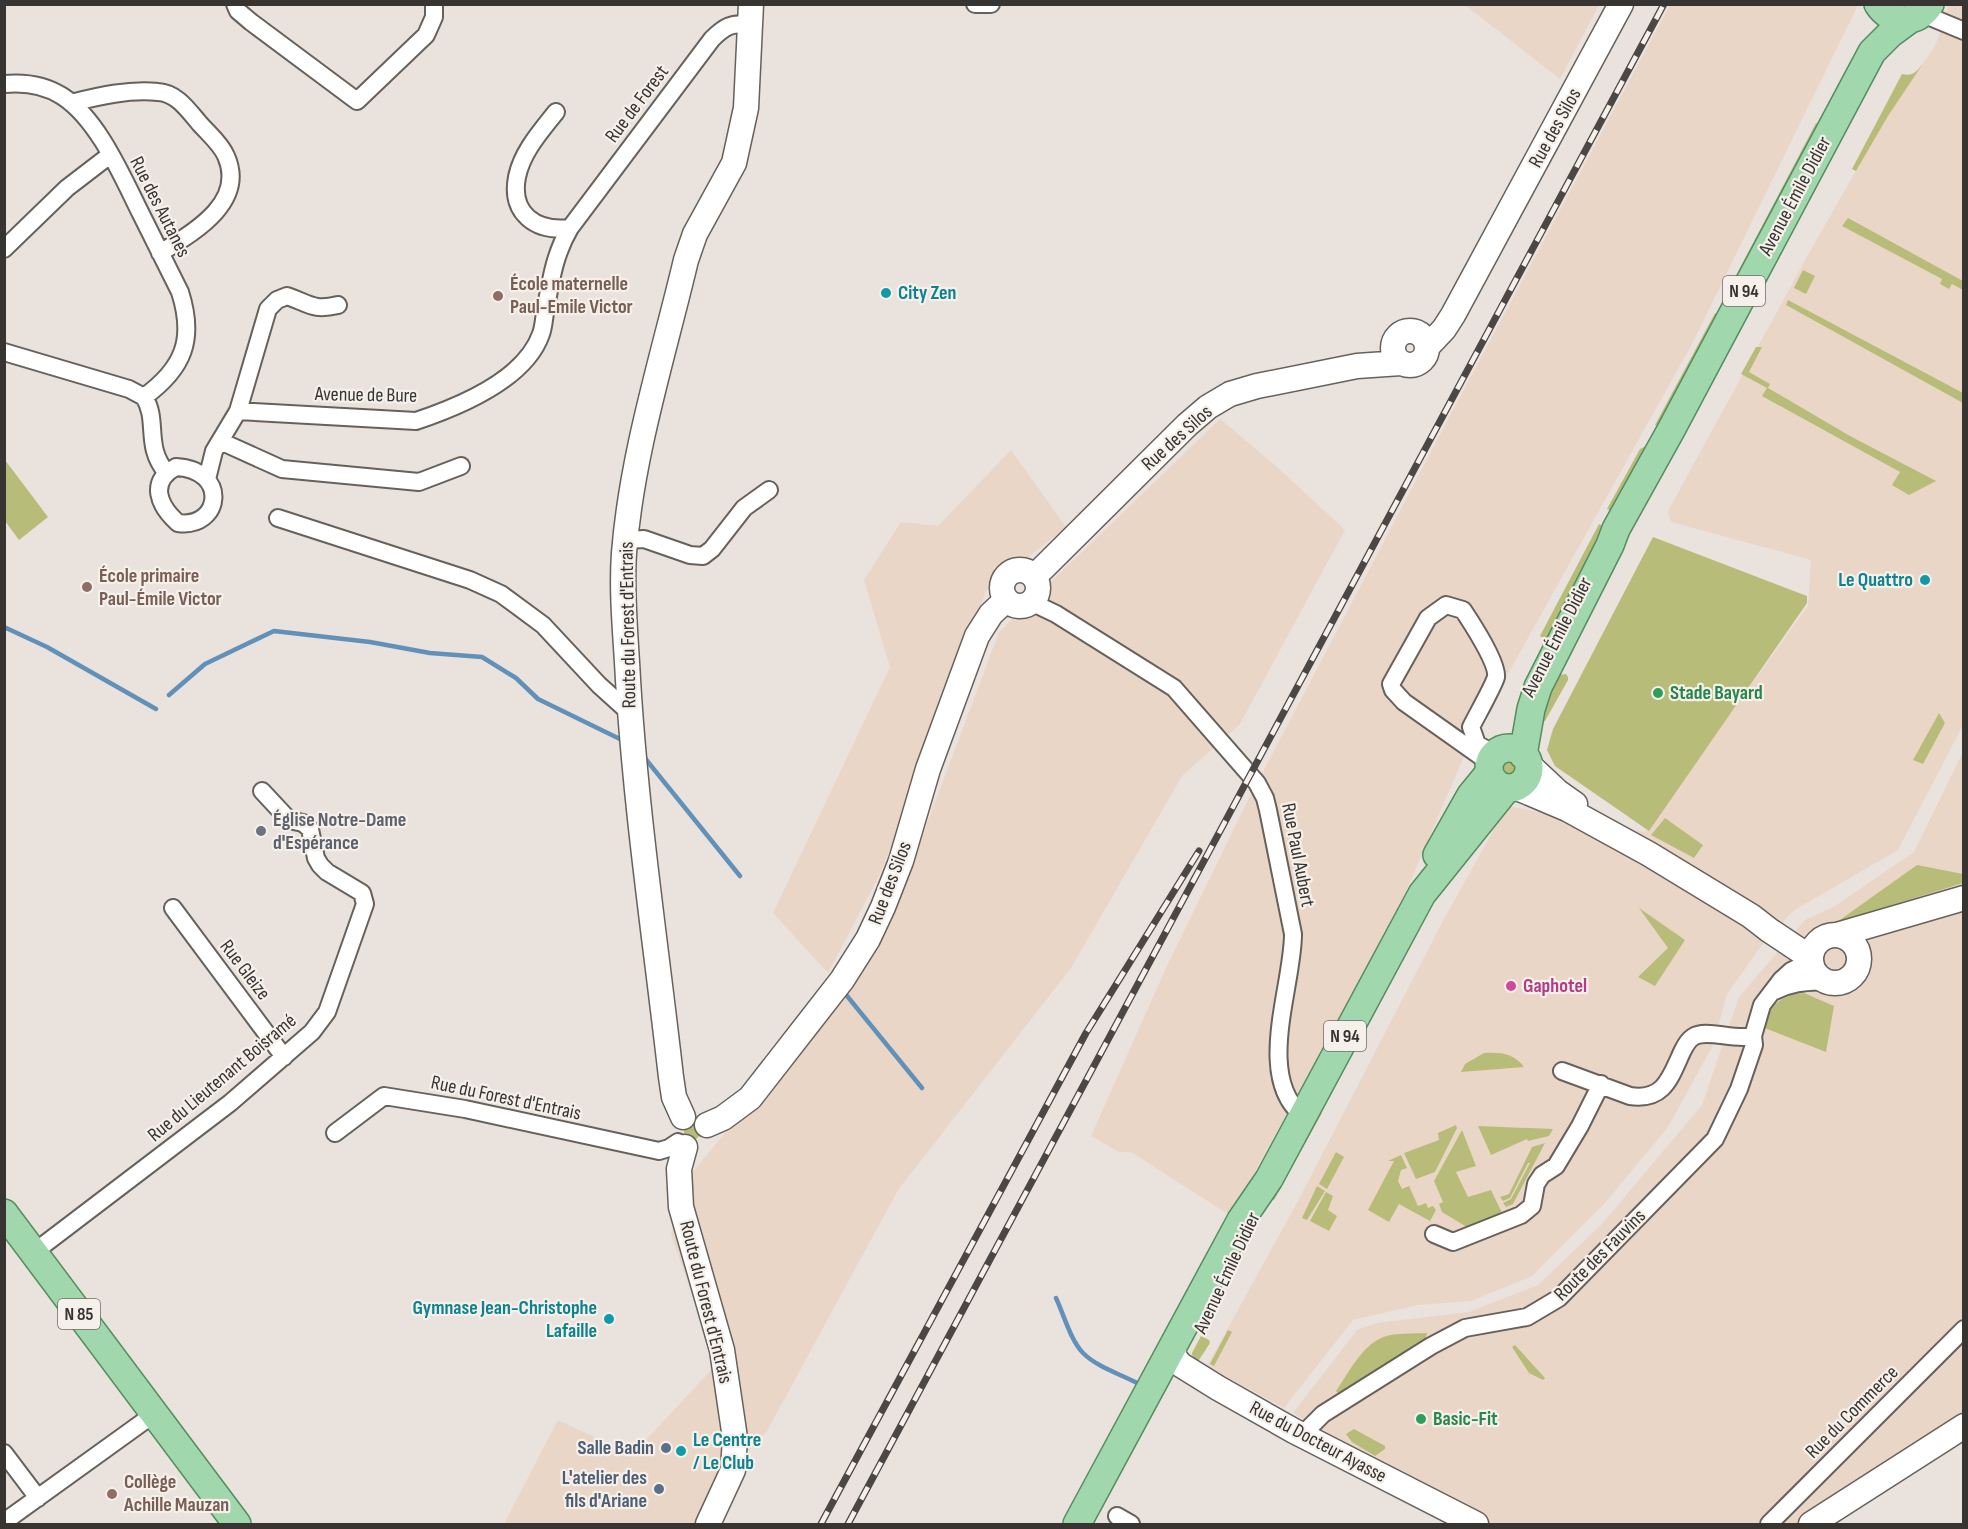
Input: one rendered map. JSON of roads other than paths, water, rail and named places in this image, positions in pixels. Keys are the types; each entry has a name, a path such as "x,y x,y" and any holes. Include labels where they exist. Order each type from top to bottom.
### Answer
{"main road":[{"path":"1878,4 1894,19 1926,11"},
{"name":"Avenue Émile Didier","path":"1177,1356 1241,1220 1269,1179 1422,894 1455,820 1471,795 1506,767 1538,687 1616,529 1872,52 1878,4"},
{"name":"Avenue Émile Didier","path":"1872,52 1926,11"},
{"name":"N 85","path":"4,1214 237,1524"},
{"name":"N 94","path":"1077,1524 1177,1356"},
{"name":"N 94","path":"1091,1524 1177,1356"}],"street":[{"path":"235,4 238,11 250,22 357,101 426,35 434,17 434,4"},
{"path":"975,4 991,4"},
{"name":"Rue des Silos","path":"1034,576 1208,407 1230,394 1257,386 1357,366 1397,354 1396,337 1414,331 1423,340 1453,315 1621,4"},
{"path":"1926,11 1964,31"},
{"name":"Rue de Forest","path":"570,228 712,39 722,29 750,15"},
{"name":"Route du Forest d'Entrais","path":"683,1117 674,1097 671,1077 644,842 635,786 624,610 626,540 641,441 686,260 695,234 734,163 746,108 750,15"},
{"name":"Rue des Autanes","path":"4,84 29,84 46,88 71,103 95,130 180,292 185,308 187,336 180,361 161,383 144,397"},
{"path":"71,103 111,94 158,92 170,95 181,101 227,157 230,172 229,188 223,202 214,214 197,229 160,253"},
{"path":"556,112 530,148 517,176 517,194 519,208 529,220 555,230 570,228"},
{"path":"4,249 67,188 110,155"},
{"name":"Avenue de Bure","path":"238,411 416,421 498,385 522,363 541,333 555,260 570,228"},
{"path":"207,479 217,446 238,411 268,309 277,300 287,296 311,307 323,309 338,305"},
{"path":"4,352 129,389 144,397 149,410 153,448 166,472"},
{"path":"217,446 238,451 282,469 419,482 461,466"},
{"path":"186,468 197,463 217,446"},
{"path":"176,467 186,468 198,472 207,479 214,491 214,498 208,512 195,522 178,523 165,509 160,499 159,486 166,472 176,467"},
{"path":"626,540 644,539 690,555 704,556 744,508 769,489"},
{"path":"278,518 470,580 501,594 543,625 599,685 630,713"},
{"path":"1021,570 1034,576 1038,587 1031,602 1018,606 1006,600 1002,587 1008,574 1021,570"},
{"name":"Rue des Silos","path":"707,1125 723,1118 750,1098 838,985 868,939 898,870 928,769 976,636 991,614 1006,600"},
{"name":"Rue Paul Aubert","path":"1031,602 1056,614 1174,688 1262,791 1269,810 1293,934 1293,952 1280,1027 1278,1053 1285,1092 1296,1110 1302,1115"},
{"path":"1506,767 1483,758 1404,702 1391,684 1428,618 1446,605 1463,610 1479,635 1494,666 1496,676 1471,728 1477,744 1566,809 1633,845 1776,929 1819,949 1846,938 1853,943 1858,952 1859,961"},
{"name":"Rue du Lieutenant Boisramé","path":"33,1253 230,1103 312,1032 327,1012 365,904 362,893 327,872 320,865 307,825 289,820 262,791"},
{"name":"Route des Fauvins","path":"1287,1427 1323,1414 1431,1346 1465,1328 1527,1317 1559,1298 1714,1138 1739,1089 1754,1045 1753,1036 1762,1005 1769,994 1791,971 1819,949 1908,915 1964,898"},
{"name":"Rue Gleize","path":"172,908 284,1057"},
{"name":"Route des Fauvins","path":"1824,981 1837,984 1847,981 1854,974 1859,961 1870,945 1908,915"},
{"path":"1819,949 1816,975 1824,981"},
{"path":"1769,994 1789,984 1824,981"},
{"path":"1562,1071 1630,1096 1640,1097 1659,1092 1667,1085 1690,1038 1697,1034 1736,1038 1753,1036"},
{"path":"1434,1234 1453,1242 1521,1215 1532,1206 1536,1184 1542,1175 1556,1166 1601,1084"},
{"name":"Rue du Forest d'Entrais","path":"334,1133 384,1096 456,1107 659,1151 682,1145"},
{"path":"687,1115 697,1116 707,1125 705,1141 696,1148 682,1145 675,1132 678,1121 687,1115"},
{"name":"Route du Forest d'Entrais","path":"682,1145 678,1181 681,1207 722,1350 735,1438 733,1470 708,1524"},
{"name":"Rue du Commerce","path":"1769,1524 1964,1329"},
{"name":"Rue du Docteur Ayasse","path":"1177,1356 1287,1427 1476,1524"},
{"path":"4,1522 154,1414"},
{"path":"1811,1524 1964,1426"},
{"path":"4,1453 38,1498"}],"waterway":[{"path":"4,627 47,647 156,709"},
{"path":"169,695 205,664 274,631 370,642 430,653 482,657 516,678 538,699 624,741"},
{"path":"644,757 740,876"},
{"path":"843,991 922,1088"},
{"path":"1056,1298 1071,1334 1083,1353 1102,1366 1137,1383"}],"railway":[{"path":"848,1524 1664,4"},
{"path":"821,1524 1086,1033 1199,851"}],"place":[{"name":"City Zen","path":"886,293"},
{"name":"École maternelle Paul-Emile Victor","path":"498,296"},
{"name":"Le Quattro","path":"1925,580"},
{"name":"École primaire Paul-Émile Victor","path":"87,587"},
{"name":"Stade Bayard","path":"1658,693"},
{"name":"Église Notre-Dame d'Espérance","path":"261,831"},
{"name":"Gaphotel","path":"1511,986"},
{"name":"Gymnase Jean-Christophe Lafaille","path":"609,1319"},
{"name":"Basic-Fit","path":"1421,1419"},
{"name":"Salle Badin","path":"666,1448"},
{"name":"Le Centre / Le Club","path":"681,1451"},
{"name":"L'atelier des fils d'Ariane","path":"659,1489"},
{"name":"Collège Achille Mauzan","path":"112,1494"}]}
